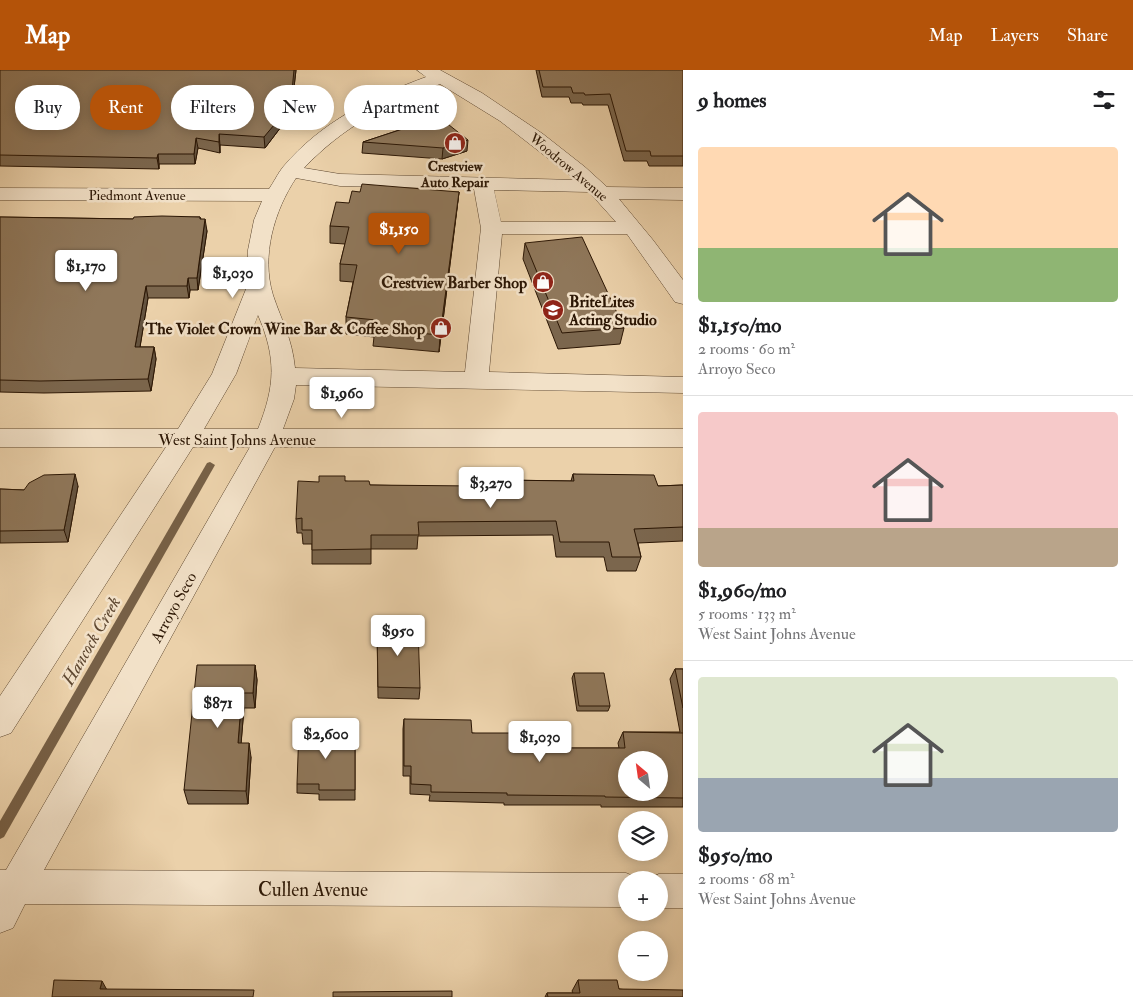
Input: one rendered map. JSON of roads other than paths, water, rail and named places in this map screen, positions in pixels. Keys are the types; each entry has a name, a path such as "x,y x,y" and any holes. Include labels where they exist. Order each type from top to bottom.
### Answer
{"street":[{"name":"Arroyo Seco","path":"0,724 185,439 224,374 259,284 260,242 263,225 273,195 290,171 322,138 351,119 434,74"},
{"name":"Woodrow Avenue","path":"434,74 502,114 570,165 598,189 633,228 683,297"},
{"path":"290,171 340,180 483,183 683,194"},
{"path":"476,380 492,228 483,183"},
{"name":"Piedmont Avenue","path":"0,194 273,195"},
{"path":"492,228 633,228"},
{"name":"Arroyo Seco","path":"5,896 267,439 284,392 281,346 259,284"},
{"path":"283,376 683,385"},
{"name":"West Saint Johns Avenue","path":"0,438 683,438"},
{"name":"Cullen Avenue","path":"5,896 618,890"},
{"path":"668,891 683,891"}],"waterway":[{"name":"Hancock Creek","path":"0,833 210,465"}],"place":[{"name":"Crestview Auto Repair","path":"455,143"},
{"name":"Crestview Barber Shop","path":"543,282"},
{"name":"BriteLites Acting Studio","path":"553,310"},
{"name":"The Violet Crown Wine Bar & Coffee Shop","path":"441,328"}]}
